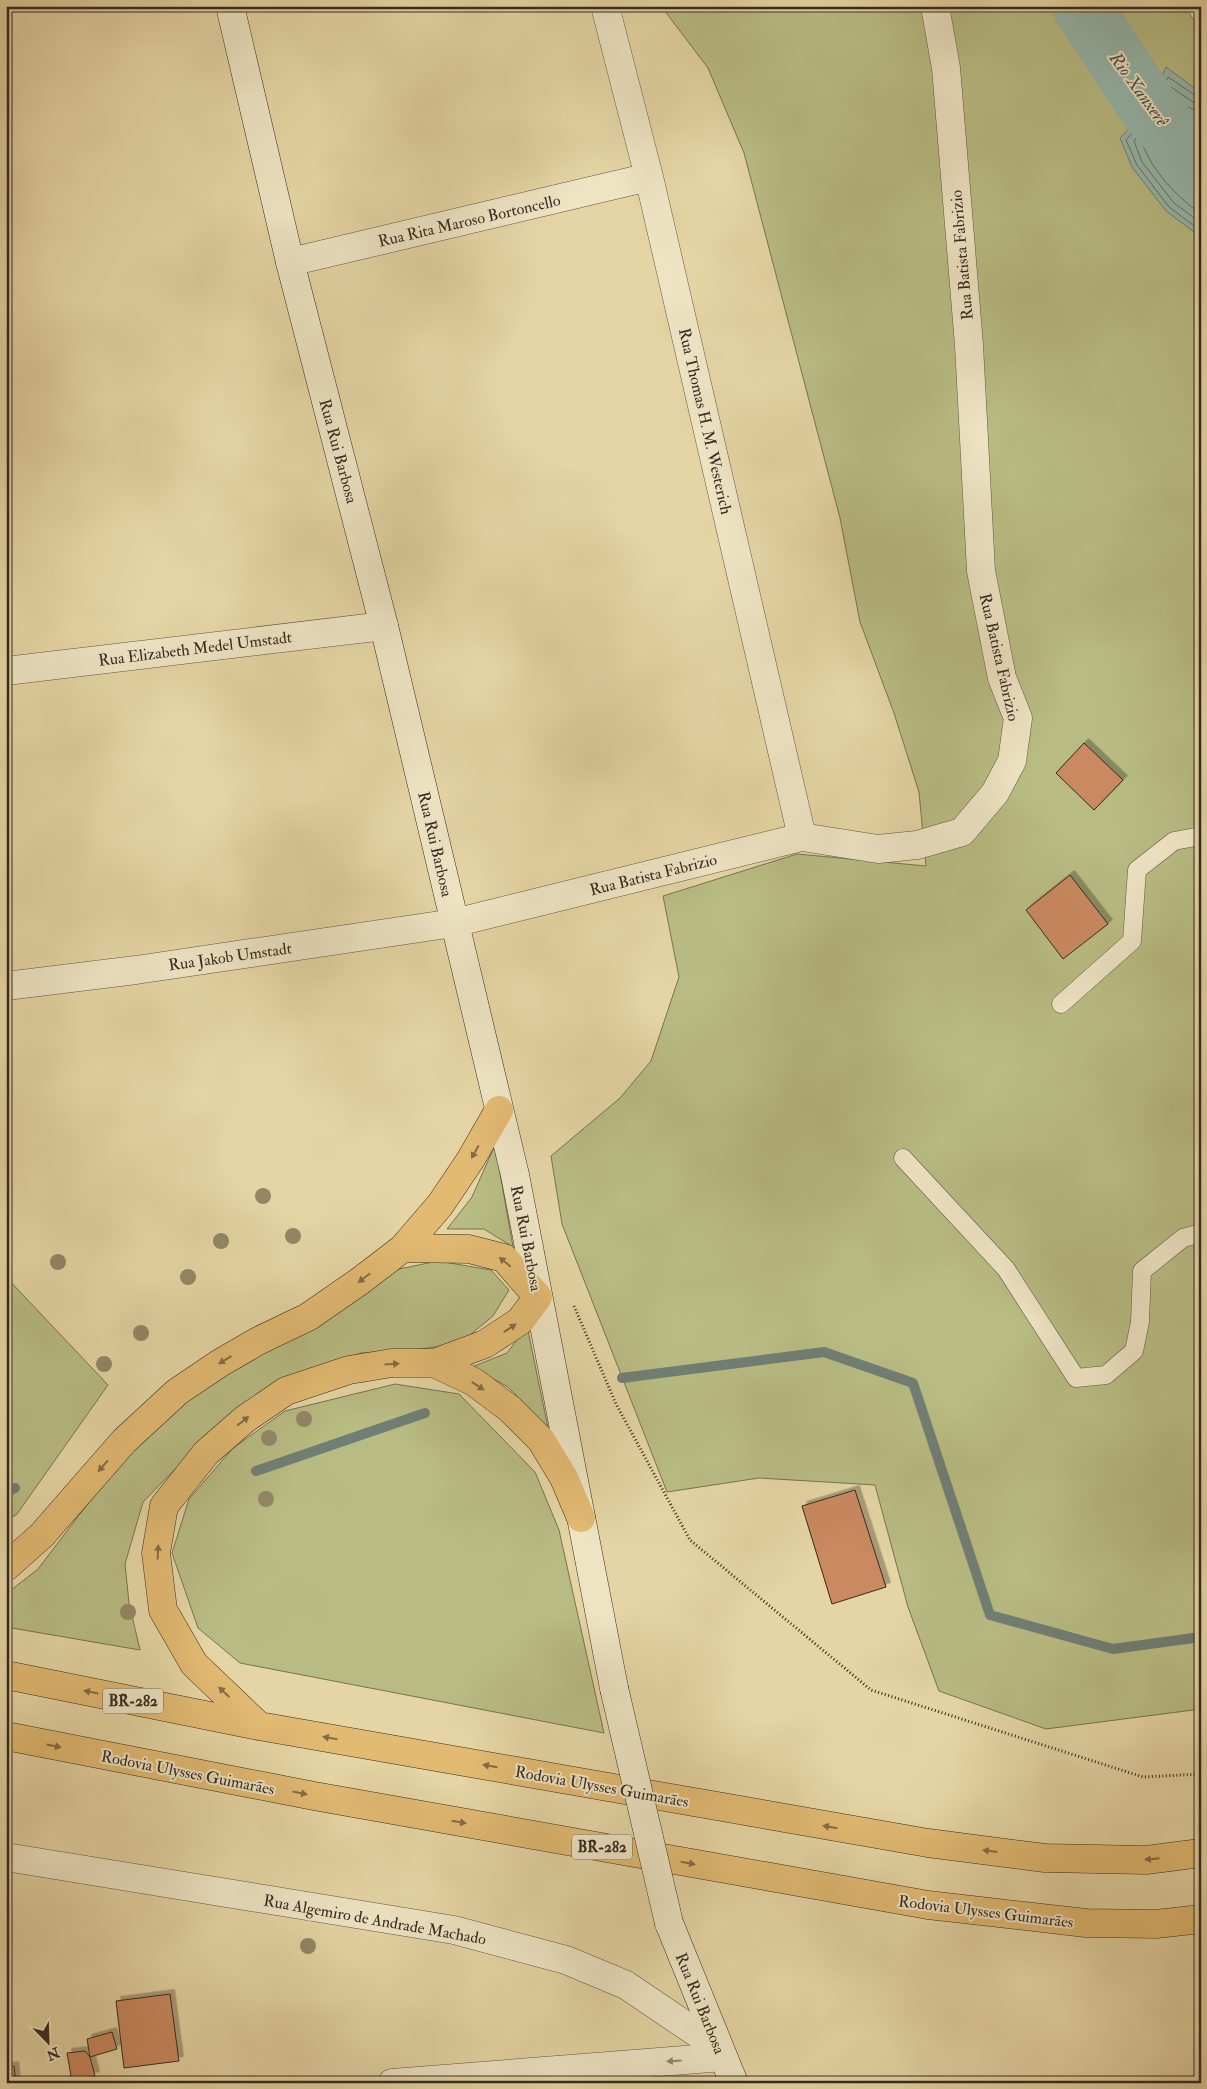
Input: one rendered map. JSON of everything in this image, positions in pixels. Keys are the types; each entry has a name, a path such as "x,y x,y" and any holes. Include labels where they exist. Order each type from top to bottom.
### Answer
{"highway":[{"path":"6,1567 42,1535 124,1441 177,1392 220,1363 308,1317 403,1248 440,1205 471,1159 499,1110"},
{"path":"259,1726 194,1664 162,1610 156,1553 164,1506 206,1453 245,1419 286,1391 349,1370 392,1363 434,1363 485,1344 520,1321 538,1297 504,1258 469,1249 403,1248"},
{"path":"434,1363 481,1388 510,1409 541,1440 564,1478 581,1518"},
{"name":"Rodovia Ulysses Guimarães","path":"6,1676 259,1726 928,1843 1045,1858 1146,1860 1201,1852"},
{"name":"Rodovia Ulysses Guimarães","path":"6,1736 304,1794 928,1905 1086,1923 1156,1924 1201,1919"}],"street":[{"name":"Rua Rui Barbosa","path":"230,6 290,262 384,626 515,1175 614,1688 669,1923 734,2083"},
{"name":"Rua Thomas H. M. Westerich","path":"605,6 649,177 802,837"},
{"name":"Rua Batista Fabrizio","path":"454,923 802,837 878,849 917,845 962,832 995,793 1012,761 1018,718 1002,678 981,571 969,345 946,68 935,6"},
{"name":"Rua Rita Maroso Bortoncello","path":"290,262 649,177"},
{"name":"Rua Elizabeth Medel Umstadt","path":"6,671 384,626"},
{"name":"Rua Jakob Umstadt","path":"6,986 136,970 454,923"},
{"name":"Rua Algemiro de Andrade Machado","path":"6,1857 454,1930 557,1957 626,1984 721,2053"},
{"path":"392,2083 484,2079 721,2053"}],"lane":[{"path":"1196,6 1201,14"},
{"path":"1061,1004 1132,941 1137,870 1174,841 1201,836"},
{"path":"903,1158 1006,1269 1076,1378 1106,1375 1134,1351 1140,1322 1142,1271 1183,1238 1201,1233"}],"path":[{"path":"573,1304 616,1404 690,1540 871,1690 1143,1776 1201,1774"}],"green space":[{"path":"661,6 1201,6 1201,1709 1046,1729 939,1691 908,1607 875,1485 759,1478 667,1492 562,1224 551,1156 620,1098 651,1061 679,977 663,896 797,854 926,866 919,792 894,713 860,622 840,518 744,153 708,68"},
{"path":"495,1145 513,1247 484,1229 447,1229 472,1197"},
{"path":"438,1261 491,1270 509,1290 493,1316 460,1343 415,1350 361,1353 300,1373 217,1426 143,1502 125,1564 129,1603 140,1650 6,1627 6,1594 38,1569 141,1434 220,1369 320,1317 399,1269"},
{"path":"6,1277 108,1385 17,1514 6,1521"},
{"path":"527,1326 548,1428 508,1387 472,1367 507,1353"},
{"path":"395,1384 459,1394 535,1472 559,1530 604,1733 240,1663 198,1628 172,1553 189,1499 233,1448 285,1411"}],"water":[{"path":"1166,67 1201,93 1201,237 1166,211 1132,167 1120,138 1149,107"}],"building":[{"path":"1084,743 1123,780 1094,810 1056,773"},
{"path":"1070,875 1108,924 1063,959 1026,910"},
{"path":"855,1490 886,1587 832,1604 802,1506"},
{"path":"170,1994 179,2061 124,2068 116,2001"},
{"path":"112,2032 117,2049 90,2057 87,2039"},
{"path":"85,2051 90,2057 95,2076 72,2081 67,2053"},
{"path":"14,2066 16,2083 6,2083 6,2067"}],"waterway":[{"name":"Rio Xanxerê","path":"1082,6 1146,104 1201,167"},
{"path":"622,1378 824,1352 913,1383 990,1615 1113,1649 1201,1637"},
{"path":"256,1471 425,1413"},
{"path":"6,1492 15,1488"}]}
